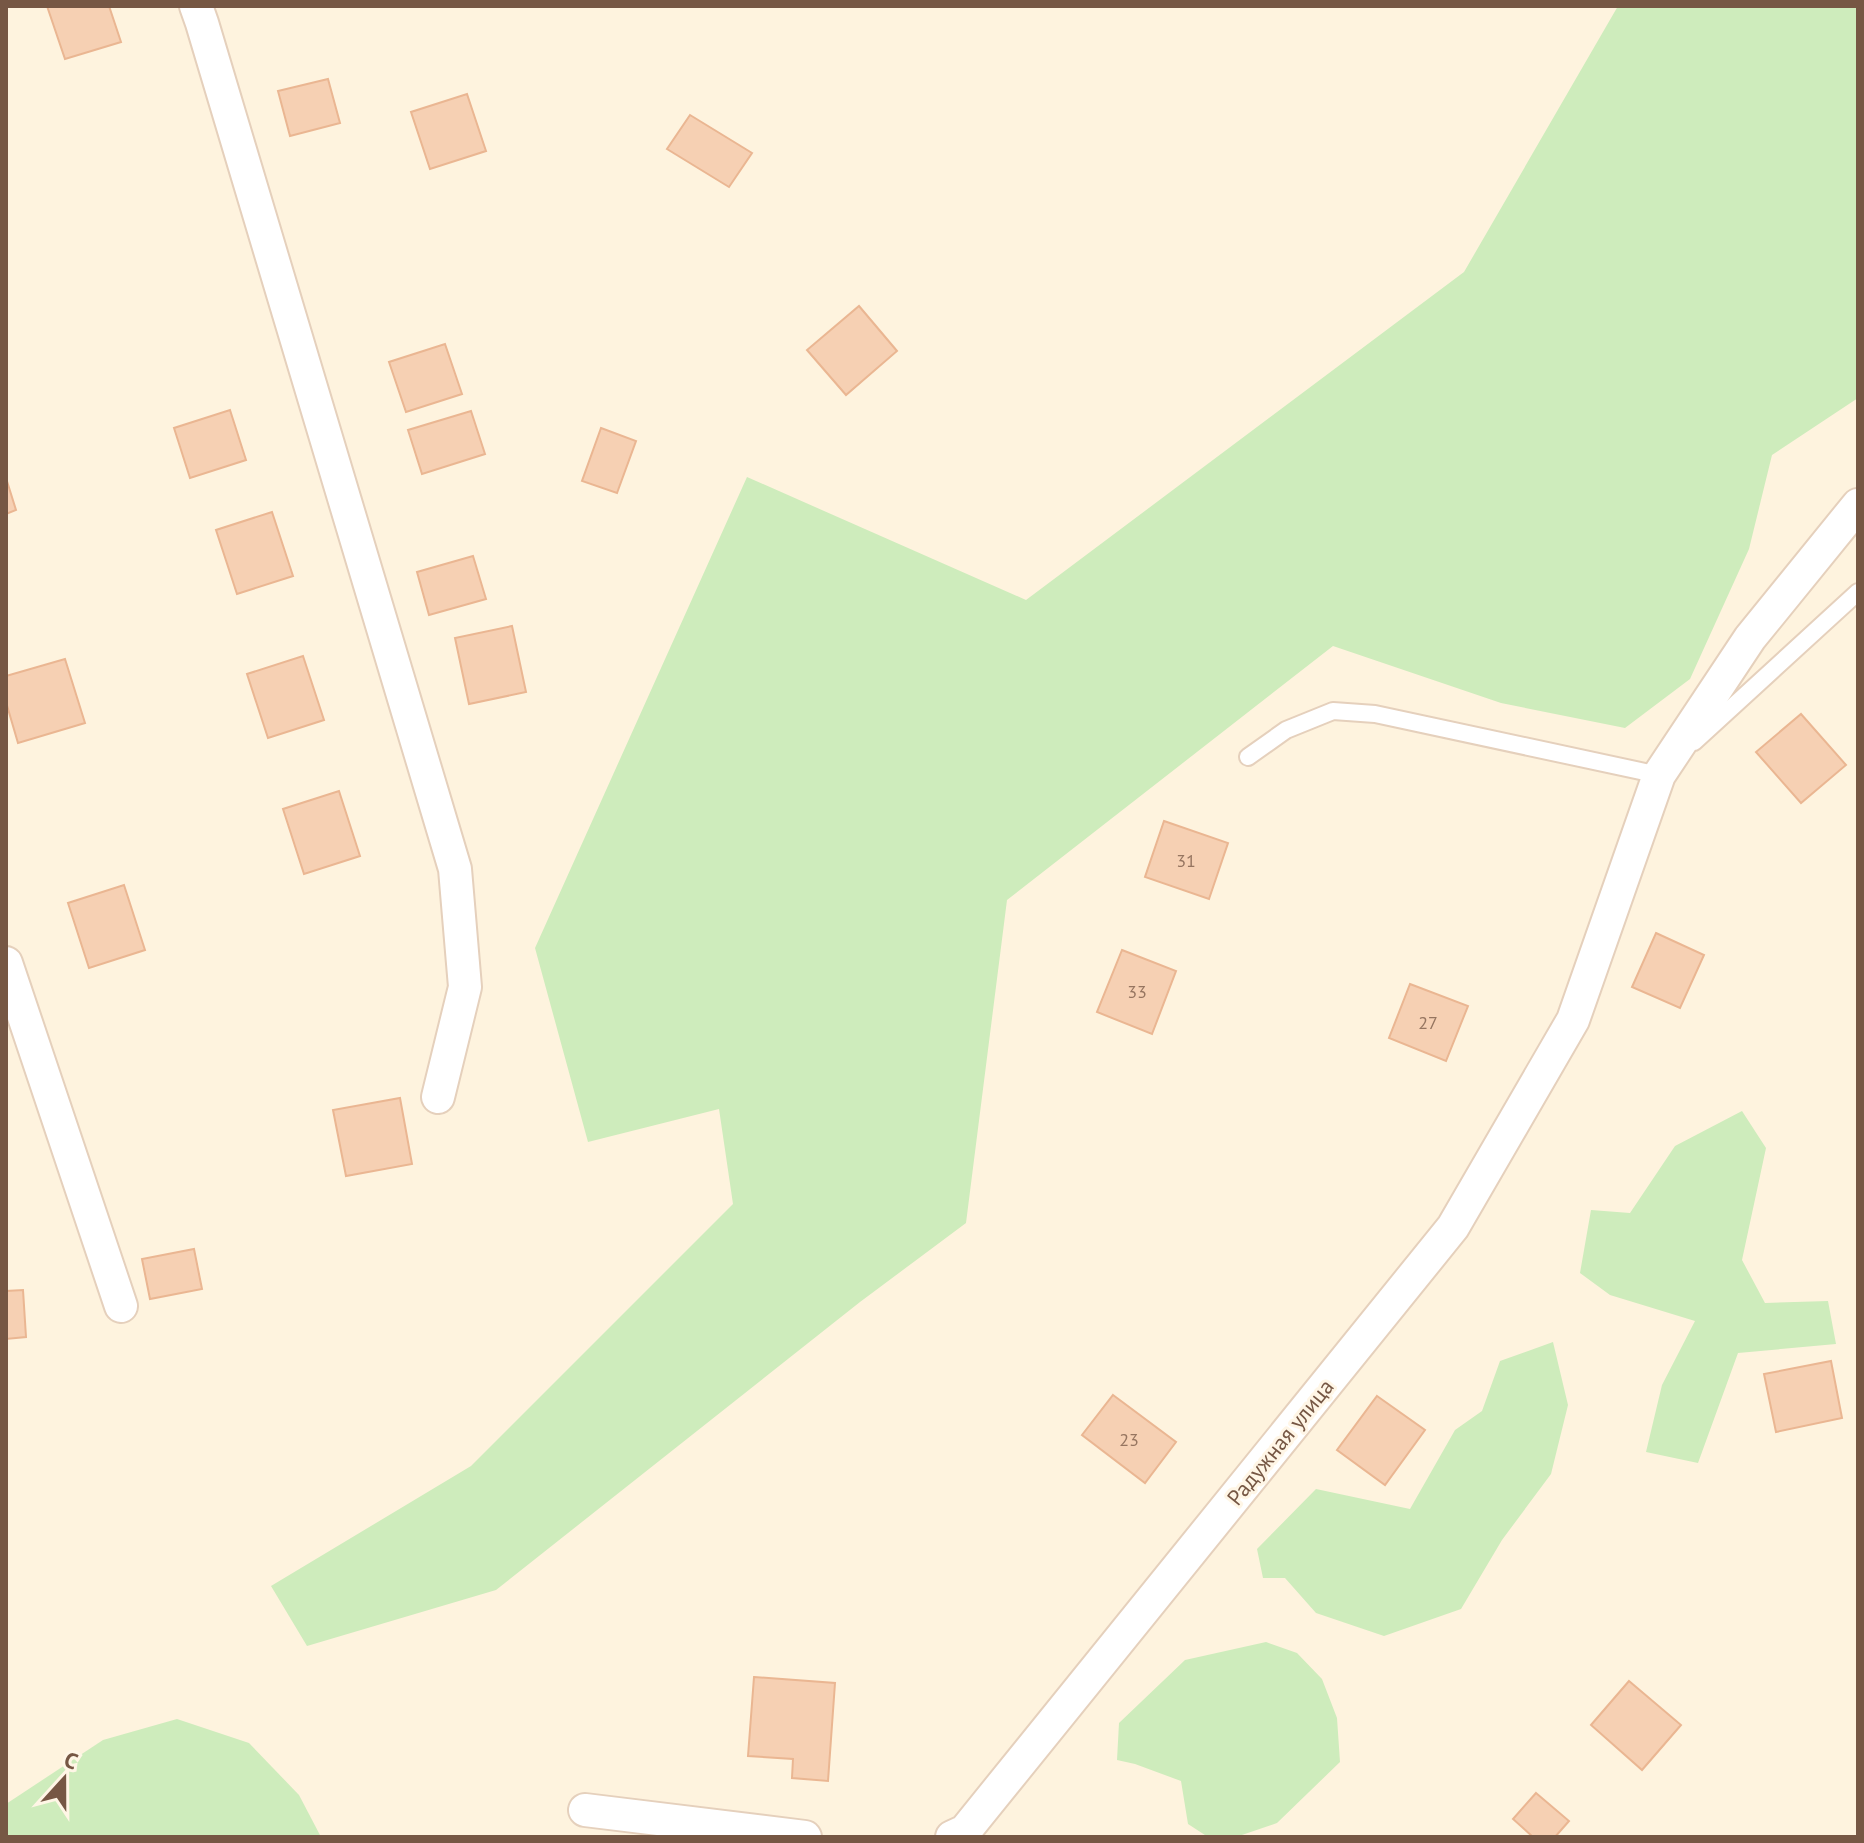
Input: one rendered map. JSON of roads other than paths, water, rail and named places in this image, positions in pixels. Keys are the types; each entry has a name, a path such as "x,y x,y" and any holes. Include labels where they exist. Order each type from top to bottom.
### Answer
{"street":[{"path":"196,6 455,869 465,987 438,1097"},
{"name":"Радужная улица","path":"952,1837 965,1831 1453,1227 1573,1020 1659,775 1750,638 1858,505"},
{"path":"6,963 121,1306"},
{"path":"585,1810 805,1837"}],"lane":[{"path":"1248,757 1286,730 1333,711 1375,714 1659,775 1858,592"}]}
